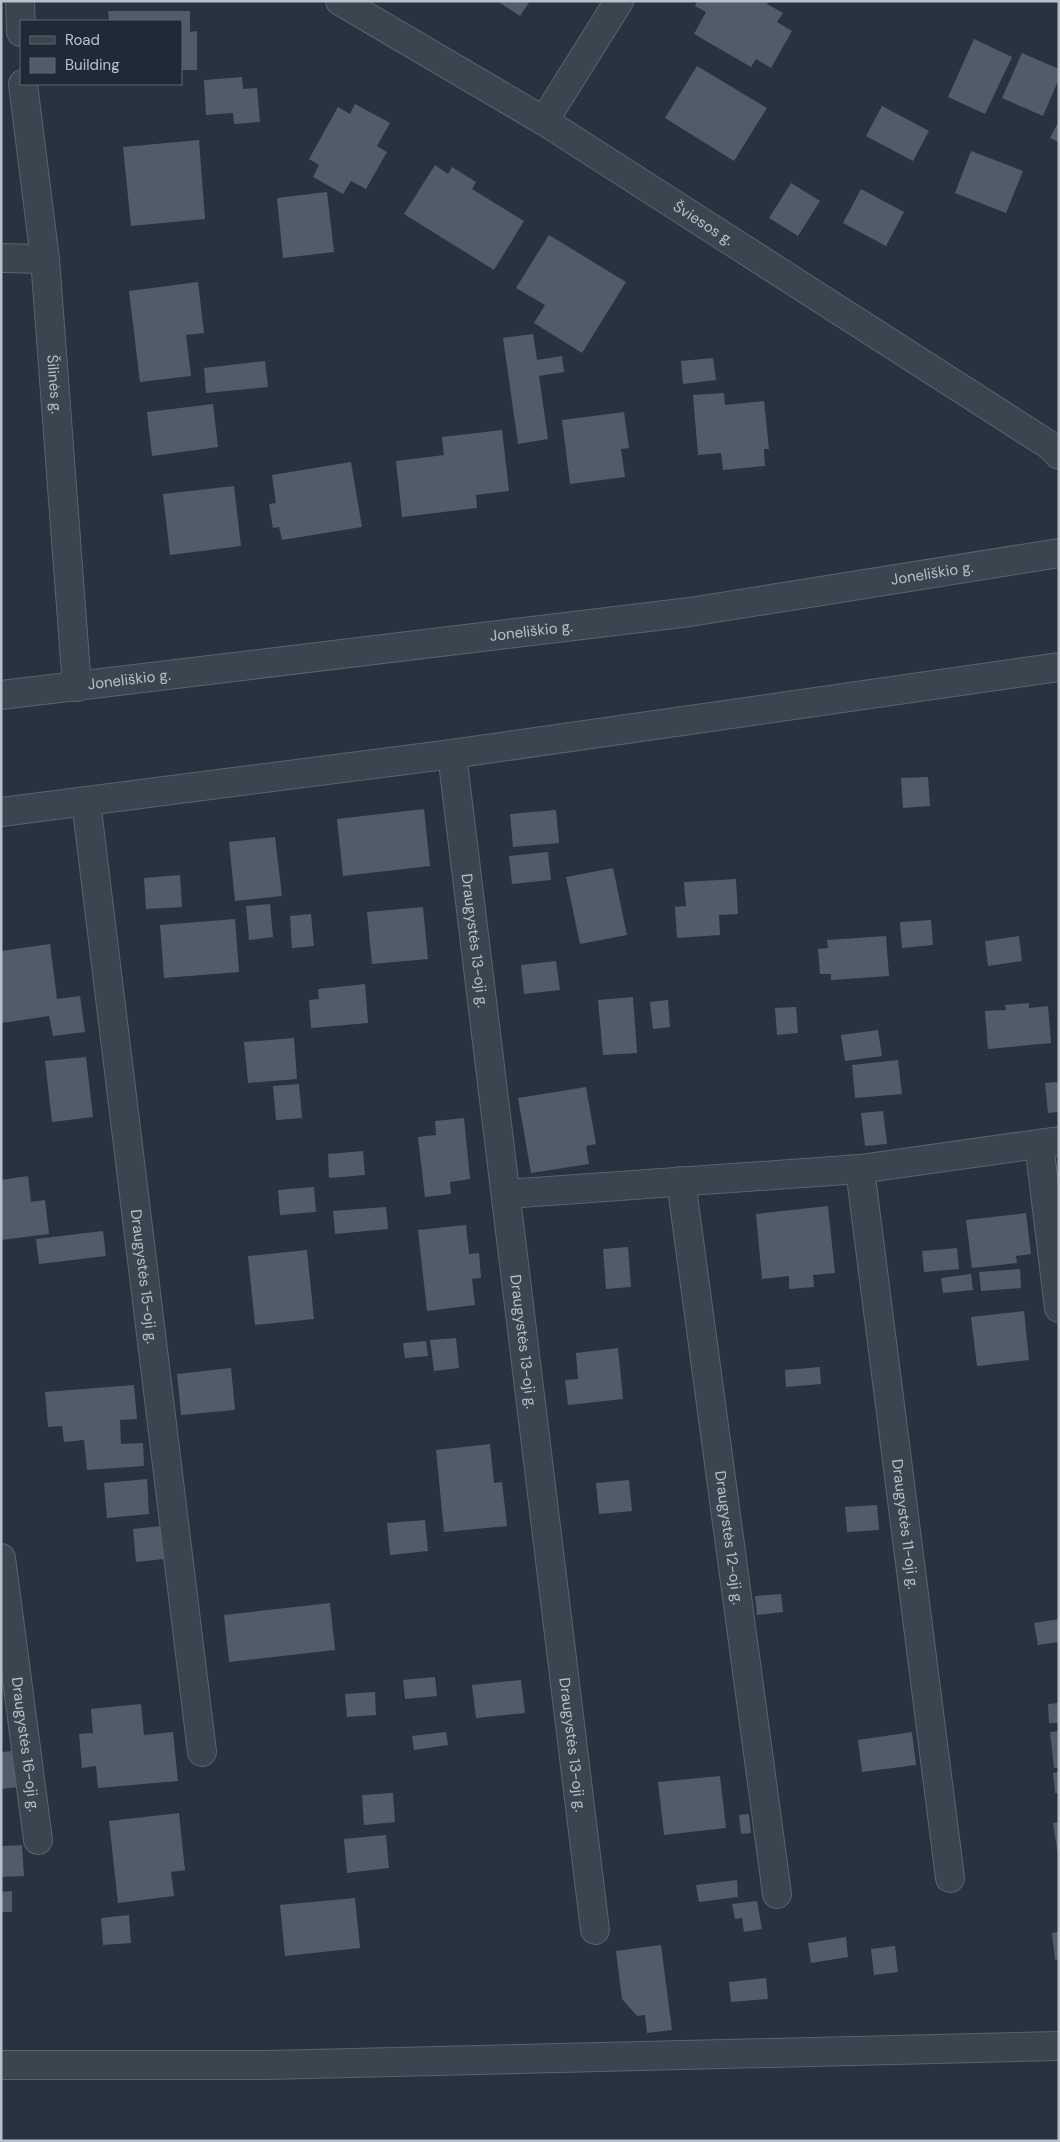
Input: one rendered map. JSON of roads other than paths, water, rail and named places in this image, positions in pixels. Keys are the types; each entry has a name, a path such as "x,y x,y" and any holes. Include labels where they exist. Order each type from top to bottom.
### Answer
{"street":[{"path":"20,1 21,20"},
{"name":"Šviesos g.","path":"340,1 544,121 1056,443"},
{"path":"544,121 619,1"},
{"name":"Šilinės g.","path":"24,85 45,259 77,687"},
{"path":"1,258 45,259"},
{"name":"Joneliškio g.","path":"1,696 690,612 1059,553"},
{"path":"1,812 452,754 1059,667"},
{"name":"Draugystės 13-oji g.","path":"452,754 595,1930"},
{"name":"Draugystės 15-oji g.","path":"86,801 202,1752"},
{"path":"506,1194 860,1168 1049,1142 1059,1308"},
{"name":"Draugystės 11-oji g.","path":"860,1168 950,1878"},
{"name":"Draugystės 12-oji g.","path":"680,1181 777,1894"},
{"name":"Draugystės 16-oji g.","path":"1,1558 38,1840"},
{"path":"1,2065 268,2065 1059,2046"}]}
